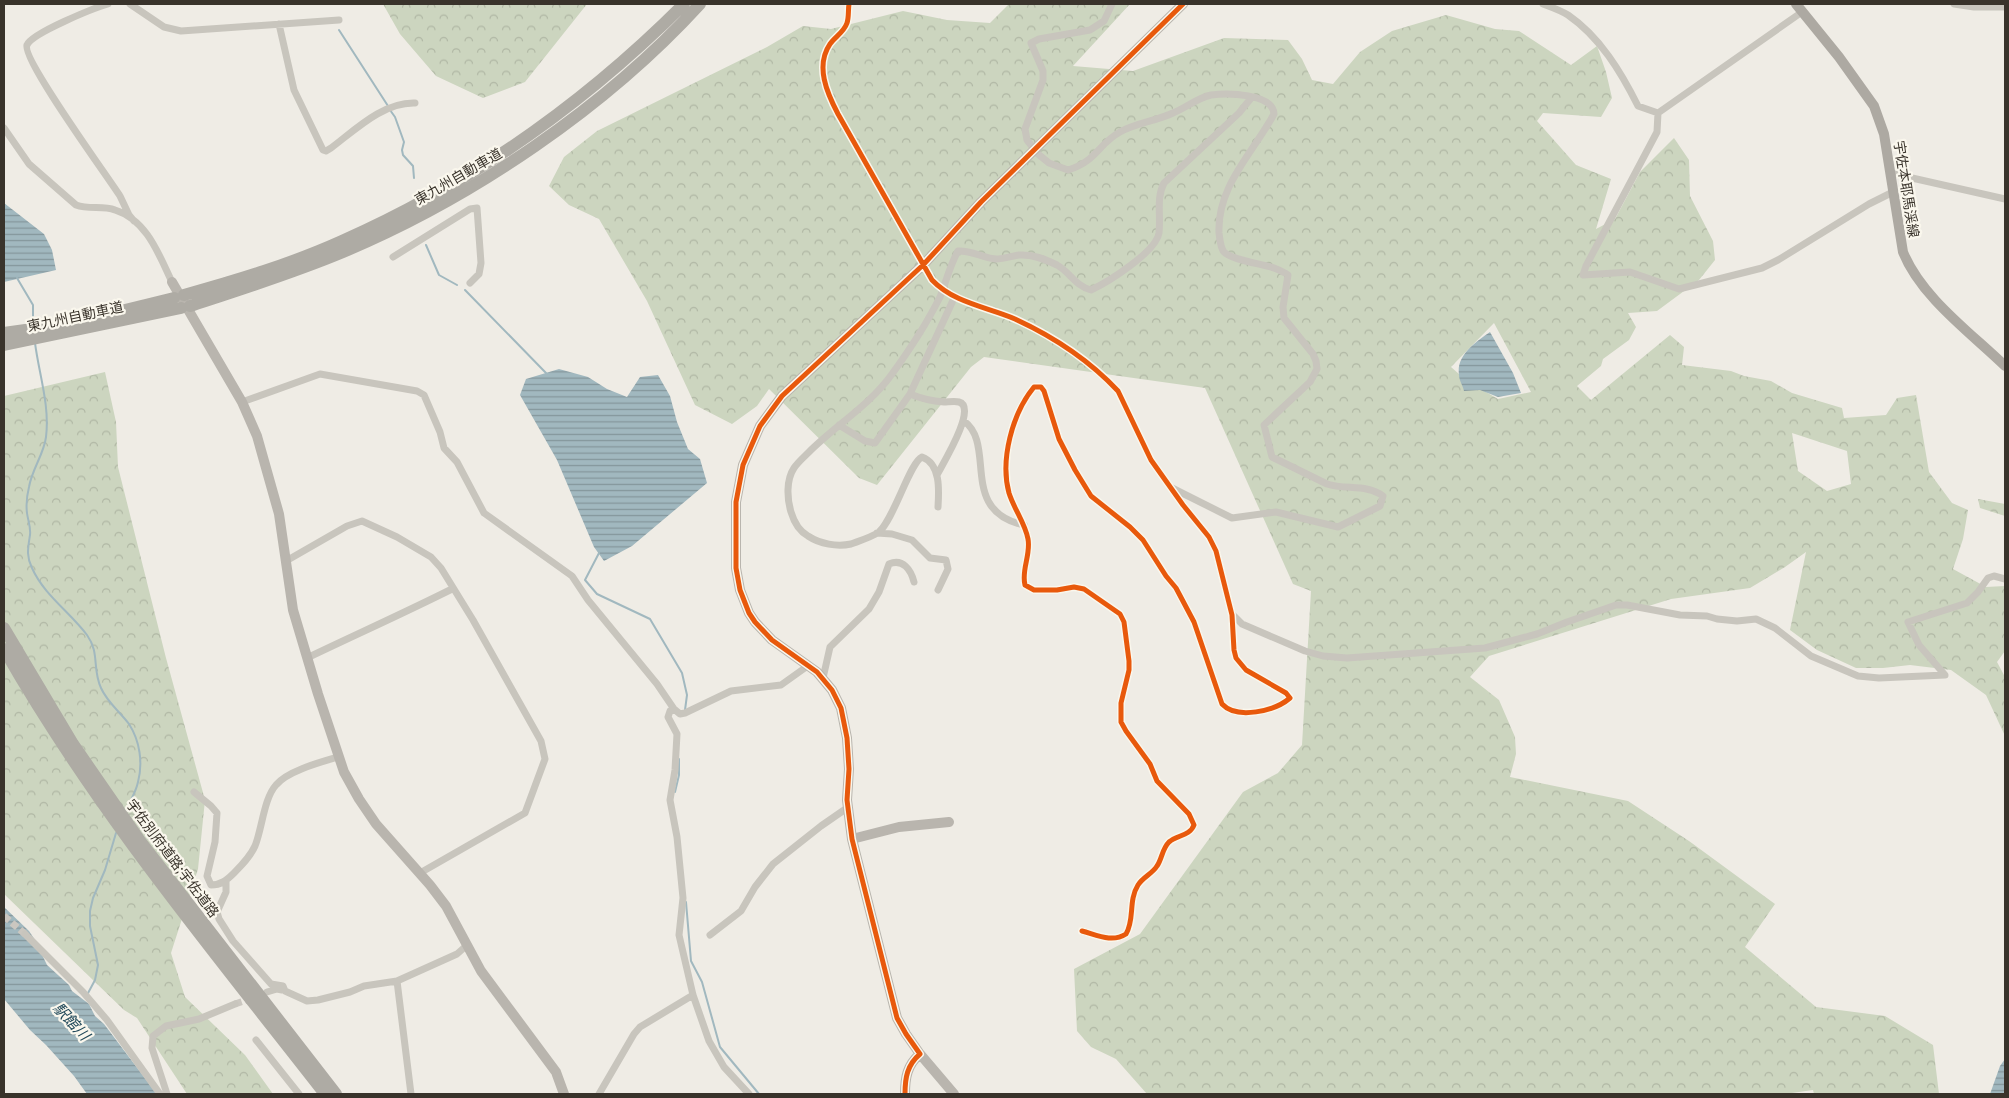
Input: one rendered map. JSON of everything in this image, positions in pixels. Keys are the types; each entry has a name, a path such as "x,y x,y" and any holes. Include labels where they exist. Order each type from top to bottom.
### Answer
{"highway":[{"name":"東九州自動車道","path":"180,304 238,280 341,242 405,211 459,181 517,145 582,97 648,40 684,4"},
{"name":"東九州自動車道","path":"180,304 297,270 345,251 409,222 464,191 515,160 588,106 656,48 700,4"},
{"path":"4,353 95,325 180,304"},
{"name":"東九州自動車道","path":"4,334 68,324 95,325"},
{"name":"東九州自動車道","path":"4,345 95,325"},
{"name":"宇佐別府道路;宇佐道路","path":"4,628 73,744 201,928 325,1094"},
{"name":"宇佐別府道路;宇佐道路","path":"4,649 39,709 104,808 336,1094"}],"main road":[{"name":"宇佐本耶馬渓線","path":"1799,8 1839,56 1874,106 1884,134 1903,252 1917,279 1928,292 2005,366"}],"street":[{"path":"108,4 78,15 32,39 26,48 30,60 120,196 129,216 147,234 172,282 242,402 257,436 274,496 282,530 292,604 307,658 338,757 351,786 384,834 420,873 446,906 466,946 492,988 556,1072 564,1094"},
{"path":"130,4 164,27 176,31 339,20"},
{"path":"849,4 847,24 829,45 824,58 822,67 827,87 838,114 868,163 932,280 942,290 1043,333 1081,359 1118,391 1151,460 1209,537 1216,551 1232,615 1234,650 1240,664 1262,681 1289,696 1289,700 1250,713 1233,712 1222,704 1194,622 1176,588 1143,540 1130,527 1091,496 1059,439 1048,398 1041,387 1038,386 1031,391 1010,436 1005,466 1010,494 1024,525 1029,545 1023,576 1025,585 1034,590 1057,590 1074,587 1084,589 1105,605 1117,611 1122,617 1129,670 1121,703 1121,722 1150,764 1157,781 1189,814 1194,825 1190,832 1170,841 1165,847 1157,866 1145,876 1138,886 1132,900 1131,923 1126,934 1117,939 1111,939 1082,931"},
{"path":"1112,4 1104,21 1090,30 1032,42 1031,46 1043,70 1044,80 1025,129 1027,140 1035,151 1049,163 1068,170 1087,162 1119,133 1174,113 1200,98 1222,94 1259,98 1268,102 1273,108 1274,114 1229,187 1221,204 1219,217 1221,244 1224,252 1228,255 1276,268 1288,275 1284,318 1316,361 1317,369 1310,382 1264,425 1272,457 1327,484 1370,489 1383,496 1383,500 1380,506 1338,528 1276,512 1232,518 1170,487"},
{"path":"954,1094 920,1054 906,1034 896,1013 852,839 847,808 848,763 846,730 837,700 823,678 809,665 772,640 755,622 744,603 737,574 735,518 737,492 743,465 760,426 782,396 924,265 981,202 1183,4"},
{"path":"1543,4 1566,14 1579,23 1616,66 1638,106 1658,113"},
{"path":"1954,4 1974,7 2005,7"},
{"path":"1658,113 1799,8"},
{"path":"279,24 294,90 323,150 326,151 331,148 374,116 401,104 414,103"},
{"path":"938,590 948,569 948,562 946,560 930,558 912,540 892,534 877,533 841,546 826,544 807,536 797,526 792,516 787,493 790,475 794,468 818,442 866,402 892,375 930,314 957,253 962,251 996,259 1020,255 1039,257 1059,266 1073,281 1083,288 1091,290 1104,284 1128,267 1153,244 1159,234 1159,192 1164,182 1239,114 1252,97"},
{"path":"1658,113 1657,132 1586,266 1584,275 1630,272 1679,289 1762,268 1868,204 1894,192"},
{"path":"4,128 29,164 76,205 83,208 117,210 134,220"},
{"path":"1890,173 2005,199"},
{"path":"394,257 470,209 477,208 481,263 479,274 470,283"},
{"path":"839,425 864,441 875,443 910,394 955,296"},
{"path":"242,402 326,373 418,391 424,395 440,432 444,448 457,462 484,513 572,576 588,600 657,684 674,709 682,714 731,691 781,685 809,665"},
{"path":"910,394 925,400 962,403 966,411 964,421 937,475"},
{"path":"964,421 973,430 982,485 988,501 1002,517 1024,525"},
{"path":"877,533 892,510 919,458 924,458 930,462 937,475 938,507"},
{"path":"286,561 347,526 362,521 397,536 431,556 441,568 541,741 545,759 525,813 420,873"},
{"path":"823,678 830,647 869,609 879,592 889,564 898,562 904,564 908,568 914,582"},
{"path":"1232,615 1242,624 1305,651 1323,656 1347,658 1472,650 1496,646 1537,634 1616,605 1627,605 1680,615 1706,616 1717,619 1756,619 1775,628 1811,656 1858,676 1879,678 1929,676 1945,675 1919,645 1908,622 1967,603 1988,578 1994,576 2005,579"},
{"path":"307,658 364,630 381,625 452,589"},
{"path":"674,709 668,716 677,734 675,770 670,800 677,836 683,898 679,936 692,995 716,1054 748,1094"},
{"path":"194,792 217,813 215,842 208,880 211,886 216,886 226,880 245,861 254,847 274,786 285,777 338,757"},
{"path":"710,935 741,910 755,886 773,864 847,808"},
{"path":"852,839 899,827 949,822"},
{"path":"226,880 226,892 217,912 219,919 233,941 259,969 267,981 271,984 283,986 285,991"},
{"path":"25,934 83,992 107,1020 160,1094"},
{"path":"267,992 277,989 307,1001 350,992 364,986 397,981 457,954 466,946"},
{"path":"397,981 411,1094"},
{"path":"599,1094 640,1027 692,995"},
{"path":"167,1094 152,1048 153,1036 166,1026 199,1019 235,1004"},
{"path":"256,1040 299,1094"},
{"path":"905,1094 905,1082 909,1068 913,1059 920,1054"}],"green space":[{"path":"383,4 587,4 525,82 483,98 436,76 400,34"},
{"path":"1009,4 1130,4 1073,66 1133,71 1224,38 1288,40 1302,59 1312,80 1333,84 1360,52 1392,31 1446,15 1495,29 1519,31 1571,65 1597,46 1612,98 1601,117 1543,113 1537,121 1576,165 1611,179 1596,229 1615,219 1640,172 1674,138 1689,160 1690,196 1713,241 1715,260 1699,280 1657,311 1628,313 1636,327 1629,340 1603,359 1601,366 1577,386 1591,400 1670,335 1684,347 1682,365 1731,371 1744,376 1771,381 1792,393 1842,408 1844,418 1886,415 1897,398 1916,395 1929,472 1952,503 1968,510 1963,539 1953,569 1986,587 2005,586 2005,651 1997,662 2005,677 2005,736 1986,695 1951,670 1910,665 1856,668 1817,650 1790,630 1806,552 1750,588 1671,599 1489,656 1470,677 1499,700 1515,737 1516,754 1510,777 1628,801 1689,841 1775,904 1745,947 1816,1007 1885,1016 1933,1045 1939,1094 1814,1094 1813,1090 1785,1094 1147,1094 1116,1059 1091,1047 1077,1031 1074,969 1140,934 1243,792 1278,773 1302,745 1311,591 1293,584 1205,388 984,357 971,367 877,485 859,478 769,389 757,406 732,424 695,405 647,301 599,219 569,205 549,186 564,157 597,131 767,47 803,26 831,29 903,11 947,20 990,23","holes":["1494,323 1531,392 1498,399 1467,381 1451,367","1792,433 1847,451 1851,484 1827,491 1798,471"]},
{"path":"105,372 116,422 118,467 166,658 205,800 198,869 171,953 185,997 245,1055 273,1094 187,1094 137,1018 124,1010 4,894 4,396"},
{"path":"1978,499 2005,504 2005,516 1980,508"}],"water":[{"path":"4,203 44,234 52,250 56,270 4,282"},
{"path":"1490,332 1513,373 1521,393 1498,397 1480,390 1464,391 1459,377 1461,361 1468,350"},
{"path":"559,369 588,377 607,389 627,397 640,377 658,375 670,396 677,422 688,449 700,459 707,483 632,546 604,561 594,547 557,460 520,395 526,379"},
{"name":"駅館川","path":"4,907 29,931 47,965 69,985 72,991 89,1004 95,1016 104,1024 157,1094 87,1094 74,1076 30,1030 4,999"},
{"path":"2005,1059 2005,1094 1990,1094 2000,1066"}],"waterway":[{"path":"339,30 388,106"},
{"path":"390,110 395,117 404,142 403,155 413,166 414,178"},
{"path":"426,245 439,275 457,285"},
{"path":"17,278 33,305 33,324"},
{"path":"465,290 547,374"},
{"path":"35,343 47,414 47,425 45,443 33,474 27,497 30,527 28,556 32,568 43,587 87,635 95,655 98,681 101,688 129,724 136,738 140,752 140,775 126,810"},
{"path":"599,553 585,580 597,594 650,619 682,673 687,695 685,710"},
{"path":"675,792 679,775 679,759"},
{"path":"87,995 95,980 98,965 90,926 90,911 116,833"},
{"path":"686,902 691,961 702,982 720,1047 759,1094"}],"tunnel":[{"path":"4,916 25,934"},
{"path":"235,1004 253,998"}],"cycle path":[{"path":"849,4 846,26 830,44 826,52 823,61 824,79 838,114 932,280 950,294 971,304 1015,319 1043,333 1095,369 1118,391 1151,460 1183,505 1209,537 1216,551 1232,615 1236,658 1246,670 1286,693 1290,698 1275,707 1246,713 1237,712 1222,704 1194,622 1176,588 1143,540 1130,527 1091,496 1059,439 1044,391 1041,387 1034,387 1026,398 1014,424 1007,452 1006,466 1009,493 1024,527 1029,545 1024,574 1025,585 1034,590 1057,590 1074,587 1084,589 1120,614 1124,622 1129,661 1129,670 1121,703 1121,722 1150,764 1157,781 1189,814 1194,825 1190,831 1169,842 1157,866 1138,885 1133,897 1129,928 1126,934 1121,937 1110,938 1082,931"},
{"path":"905,1094 908,1072 912,1063 920,1054 897,1018 852,839 847,800 849,769 847,738 841,708 832,690 817,672 772,640 749,613 740,590 736,568 736,502 743,465 760,426 782,396 923,265 981,202 1183,4"}]}
